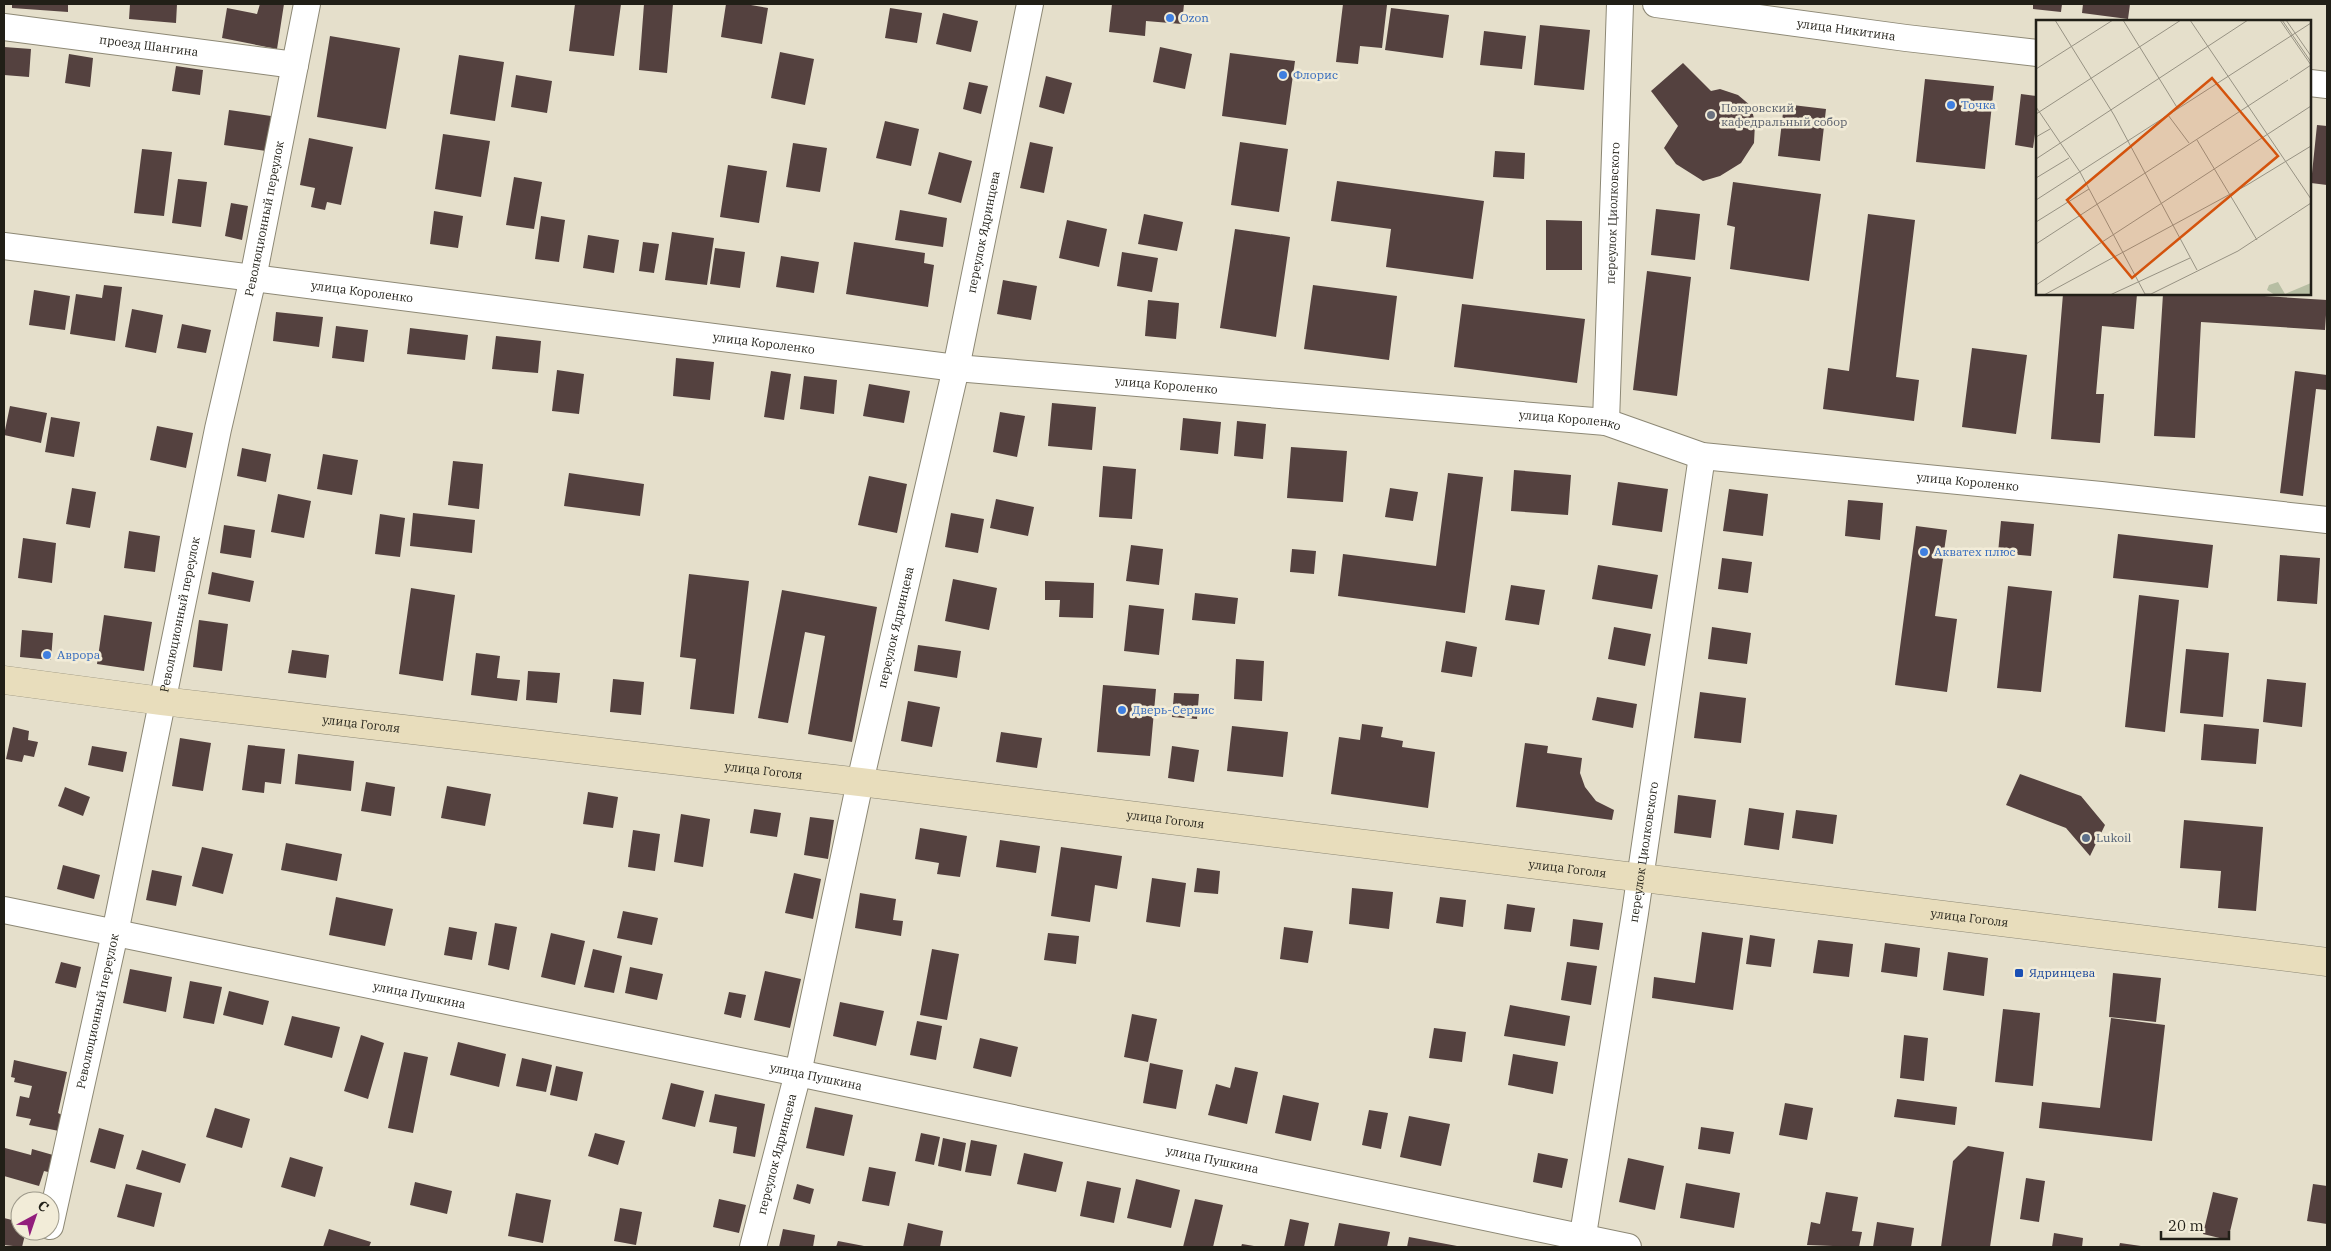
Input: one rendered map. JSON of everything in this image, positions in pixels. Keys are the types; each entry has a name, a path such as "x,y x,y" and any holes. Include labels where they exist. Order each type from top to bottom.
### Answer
{"street":[{"name":"Революционный переулок","path":"58,1191 115,934 216,439 253,278 307,4"},
{"name":"переулок Ядринцева","path":"753,1247 798,1072 860,782 956,368 1030,4"},
{"name":"переулок Циолковского","path":"1606,422 1620,4"},
{"name":"улица Никитина","path":"1656,4 1771,12 2036,53"},
{"name":"проезд Шангина","path":"4,26 294,65"},
{"path":"2311,83 2327,85"},
{"name":"улица Короленко","path":"4,246 956,368 1606,422 1702,456 2101,495 2327,520"},
{"name":"переулок Циолковского","path":"1581,1243 1640,877 1702,456"},
{"name":"улица Гоголя","path":"4,680 162,701 860,782 2327,962"},
{"name":"улица Пушкина","path":"4,910 798,1072 1581,1243 1628,1247"}],"building":[{"path":"12,4 68,4 68,12 12,8"},
{"path":"130,4 177,4 176,23 129,19"},
{"path":"260,4 284,4 277,49 222,38 227,8 257,14"},
{"path":"575,4 621,4 614,56 569,51"},
{"path":"644,4 673,4 667,73 639,70"},
{"path":"726,4 745,4 768,8 762,44 721,37"},
{"path":"1112,4 1184,4 1182,24 1146,21 1145,36 1109,32"},
{"path":"1343,4 1387,5 1382,48 1360,46 1358,64 1336,62"},
{"path":"2033,4 2062,4 2061,12 2033,9"},
{"path":"2083,4 2130,4 2128,19 2082,13"},
{"path":"890,8 922,13 917,43 885,38"},
{"path":"1391,8 1449,15 1443,58 1385,50"},
{"path":"943,13 978,21 971,52 936,44"},
{"path":"1540,25 1590,30 1584,90 1534,85"},
{"path":"1484,31 1526,36 1522,69 1480,65"},
{"path":"330,36 400,48 386,129 317,117"},
{"path":"4,47 31,49 29,77 4,75"},
{"path":"1160,47 1192,54 1185,89 1153,82"},
{"path":"780,52 814,59 805,105 771,98"},
{"path":"1230,53 1295,61 1286,125 1222,116"},
{"path":"69,54 93,58 90,87 65,83"},
{"path":"459,55 504,62 495,121 450,114"},
{"name":"Покровский кафедральный собор","path":"1683,63 1711,91 1720,89 1738,95 1751,106 1755,123 1754,143 1741,163 1720,176 1703,181 1676,164 1664,148 1678,126 1651,91"},
{"path":"176,66 203,70 200,95 172,91"},
{"path":"516,75 552,81 547,113 511,107"},
{"path":"1046,76 1072,83 1064,114 1039,107"},
{"path":"1925,79 1994,86 1985,169 1916,162"},
{"path":"969,82 988,86 981,114 963,109"},
{"path":"2021,94 2036,96 2036,134 2033,148 2015,145"},
{"path":"1784,104 1826,109 1820,161 1778,156"},
{"path":"229,110 271,116 266,151 224,145"},
{"path":"885,121 919,129 911,166 876,158"},
{"path":"2317,125 2327,126 2327,185 2311,183"},
{"path":"443,134 490,141 481,197 435,189"},
{"path":"309,138 353,147 341,205 327,202 325,210 311,207 315,188 300,185"},
{"path":"1030,142 1053,147 1044,193 1020,188"},
{"path":"1240,142 1288,149 1279,212 1231,205"},
{"path":"793,143 827,148 820,192 786,187"},
{"path":"142,149 172,152 164,216 134,213"},
{"path":"1495,151 1525,153 1524,179 1493,177"},
{"path":"939,152 972,161 961,203 928,194"},
{"path":"728,165 767,171 759,223 720,217"},
{"path":"514,177 542,182 534,229 506,225"},
{"path":"178,179 207,182 201,227 172,223"},
{"path":"1337,181 1484,201 1473,279 1386,267 1391,229 1331,221"},
{"path":"1733,182 1821,194 1809,281 1730,269 1735,227 1727,225"},
{"path":"231,203 248,206 242,240 225,236"},
{"path":"1656,209 1700,214 1695,260 1651,255"},
{"path":"900,210 947,218 943,247 895,240"},
{"path":"434,211 463,216 458,248 430,244"},
{"path":"1144,214 1183,222 1177,251 1138,244"},
{"path":"1868,214 1915,220 1896,377 1919,380 1914,421 1823,409 1828,368 1849,371"},
{"path":"541,216 565,220 559,262 535,259"},
{"path":"1067,220 1107,229 1099,267 1059,258"},
{"path":"1546,220 1582,221 1582,270 1546,270"},
{"path":"1235,229 1290,237 1276,337 1220,328"},
{"path":"672,232 714,238 707,285 665,280"},
{"path":"588,235 619,240 614,273 583,268"},
{"path":"643,242 659,244 654,273 639,271"},
{"path":"854,242 925,253 924,263 934,265 928,307 846,294"},
{"path":"715,248 745,252 740,288 710,284"},
{"path":"1122,252 1158,258 1152,292 1117,286"},
{"path":"781,256 819,262 814,293 776,287"},
{"path":"1647,271 1691,277 1677,396 1633,390"},
{"path":"1003,280 1037,286 1031,320 997,314"},
{"path":"104,285 122,287 115,341 70,334 76,294 102,298"},
{"path":"1313,285 1397,296 1389,360 1304,349"},
{"path":"34,290 70,296 65,330 29,325"},
{"path":"2063,295 2137,295 2134,329 2102,326 2096,394 2104,394 2100,443 2051,439"},
{"path":"2163,295 2249,295 2327,300 2325,330 2201,322 2195,438 2154,436"},
{"path":"1148,300 1179,303 1176,339 1145,336"},
{"path":"1462,304 1585,319 1577,383 1454,367"},
{"path":"132,309 163,315 156,353 125,347"},
{"path":"276,312 323,317 319,347 273,341"},
{"path":"182,324 211,330 206,353 177,348"},
{"path":"336,326 368,330 364,362 332,358"},
{"path":"410,328 468,335 465,360 407,354"},
{"path":"496,336 541,341 538,373 492,369"},
{"path":"1972,348 2027,355 2016,434 1962,427"},
{"path":"676,358 714,362 710,400 673,396"},
{"path":"557,370 584,374 579,414 552,411"},
{"path":"771,371 791,374 784,420 764,417"},
{"path":"2295,371 2327,375 2327,390 2316,389 2303,496 2280,493"},
{"path":"804,376 837,380 834,414 800,409"},
{"path":"869,384 910,391 904,423 863,416"},
{"path":"1052,403 1096,407 1092,450 1048,446"},
{"path":"10,406 47,413 41,443 4,435"},
{"path":"1000,412 1025,416 1017,457 993,452"},
{"path":"51,417 80,422 74,457 45,452"},
{"path":"1183,418 1221,422 1218,454 1180,450"},
{"path":"1237,421 1266,424 1263,459 1234,456"},
{"path":"157,426 193,433 186,468 150,460"},
{"path":"1291,447 1347,451 1343,502 1287,498"},
{"path":"242,448 271,454 266,482 237,476"},
{"path":"323,454 358,460 352,495 317,489"},
{"path":"453,461 483,464 479,509 448,505"},
{"path":"1103,466 1136,469 1132,519 1099,517"},
{"path":"1514,470 1571,475 1568,515 1511,511"},
{"path":"569,473 644,484 640,516 564,506"},
{"path":"1448,473 1483,477 1465,613 1338,596 1343,554 1436,566"},
{"path":"869,476 907,484 897,533 858,525"},
{"path":"1618,482 1668,489 1662,532 1612,525"},
{"path":"72,488 96,492 90,528 66,524"},
{"path":"1390,488 1418,492 1413,521 1385,517"},
{"path":"1729,489 1768,494 1763,536 1723,531"},
{"path":"278,494 311,501 304,538 271,532"},
{"path":"996,499 1034,507 1028,536 990,528"},
{"path":"1848,500 1883,503 1880,540 1845,536"},
{"path":"413,513 475,520 472,553 410,546"},
{"path":"951,513 984,519 978,553 945,547"},
{"path":"380,514 405,518 400,557 375,554"},
{"path":"2001,521 2034,524 2031,556 1998,553"},
{"path":"224,525 255,530 251,558 220,553"},
{"path":"1916,526 1947,530 1935,616 1957,619 1947,692 1895,685"},
{"path":"129,531 160,536 155,572 124,568"},
{"path":"2118,534 2213,545 2208,588 2113,578"},
{"path":"23,538 56,543 52,583 18,578"},
{"path":"1131,545 1163,549 1159,585 1126,581"},
{"path":"1292,549 1316,551 1314,574 1290,572"},
{"path":"2280,555 2320,558 2317,604 2277,601"},
{"path":"1722,558 1752,562 1748,593 1718,589"},
{"path":"1598,565 1658,575 1652,609 1592,599"},
{"path":"212,572 254,581 250,602 208,594"},
{"path":"689,574 749,581 734,714 690,709 696,659 680,657"},
{"path":"953,579 997,588 989,630 945,621"},
{"path":"1045,581 1094,583 1093,618 1059,617 1060,600 1045,600"},
{"path":"1511,585 1545,590 1539,625 1505,620"},
{"path":"2008,586 2052,591 2041,692 1997,688"},
{"path":"411,588 455,595 443,681 399,674"},
{"path":"782,590 877,607 852,742 808,734 825,636 805,632 788,723 758,718"},
{"path":"1195,593 1238,598 1235,624 1192,620"},
{"path":"2139,595 2179,600 2165,732 2125,727"},
{"path":"1129,605 1164,609 1159,655 1124,651"},
{"path":"104,615 152,622 144,671 97,664"},
{"path":"199,620 228,624 222,671 193,667"},
{"path":"1614,627 1651,634 1645,666 1608,659"},
{"path":"1712,627 1751,633 1747,664 1708,659"},
{"path":"22,630 53,633 51,660 20,657"},
{"path":"1446,641 1477,647 1472,677 1441,672"},
{"path":"918,645 961,651 957,678 914,671"},
{"path":"2186,649 2229,653 2223,717 2180,713"},
{"path":"292,650 329,655 326,678 288,673"},
{"path":"476,653 500,656 497,678 520,680 517,701 471,695"},
{"path":"1236,659 1264,661 1262,701 1234,699"},
{"path":"528,671 560,673 557,703 526,700"},
{"path":"613,679 644,682 641,715 610,712"},
{"path":"2267,679 2306,683 2302,727 2263,722"},
{"path":"1103,685 1156,689 1150,756 1097,752"},
{"path":"1700,692 1746,698 1741,743 1694,738"},
{"path":"1174,693 1199,694 1197,719 1172,717"},
{"path":"1597,697 1637,704 1633,728 1592,720"},
{"path":"908,701 940,707 932,747 901,741"},
{"path":"1362,724 1383,727 1381,737 1403,741 1402,747 1435,752 1428,808 1331,794 1339,737 1360,740"},
{"path":"2204,724 2259,729 2256,764 2201,760"},
{"path":"1232,726 1288,732 1283,777 1227,771"},
{"path":"13,727 29,731 28,740 38,742 34,757 24,755 22,762 6,759"},
{"path":"1001,732 1042,738 1037,768 996,762"},
{"path":"180,738 211,743 203,791 172,786"},
{"path":"1525,743 1548,746 1547,753 1582,758 1580,773 1585,787 1596,801 1614,810 1612,820 1516,807"},
{"path":"248,745 285,749 281,784 265,782 264,793 242,790"},
{"path":"92,746 127,752 123,772 88,765"},
{"path":"1172,746 1199,750 1194,782 1168,778"},
{"path":"298,754 354,761 351,791 295,784"},
{"path":"2020,774 2081,796 2105,825 2090,856 2066,828 2006,805"},
{"path":"366,782 395,787 391,816 361,811"},
{"path":"447,786 491,794 485,826 441,818"},
{"path":"65,787 90,797 83,816 58,806"},
{"path":"588,792 618,797 613,828 583,824"},
{"path":"1678,795 1716,800 1711,838 1674,833"},
{"path":"1749,808 1784,813 1779,850 1744,845"},
{"path":"754,809 781,813 777,837 750,833"},
{"path":"1796,810 1837,815 1833,844 1792,838"},
{"path":"681,814 710,819 703,867 674,862"},
{"path":"810,817 834,820 828,859 804,855"},
{"path":"2184,820 2263,827 2256,911 2218,908 2221,871 2180,868"},
{"path":"920,828 967,836 960,877 937,874 939,863 915,859"},
{"path":"633,830 660,834 655,871 628,867"},
{"path":"1000,840 1040,846 1036,873 996,867"},
{"path":"286,843 342,854 337,881 281,870"},
{"path":"202,847 233,854 223,894 192,886"},
{"path":"1061,847 1122,856 1117,889 1095,885 1090,922 1051,916"},
{"path":"63,865 100,875 94,899 57,889"},
{"path":"1197,868 1220,871 1218,894 1194,892"},
{"path":"152,870 182,876 176,906 146,900"},
{"path":"794,873 821,879 813,919 785,913"},
{"path":"1152,878 1186,883 1180,927 1146,922"},
{"path":"1352,888 1393,892 1389,929 1349,924"},
{"path":"860,893 896,899 893,920 903,921 901,936 855,928"},
{"path":"336,897 393,909 385,946 329,935"},
{"path":"1440,897 1466,900 1463,927 1436,923"},
{"path":"1507,904 1535,908 1531,932 1504,929"},
{"path":"623,911 658,918 652,945 617,938"},
{"path":"1573,919 1603,923 1599,950 1570,946"},
{"path":"495,923 517,927 509,970 488,965"},
{"path":"449,927 477,932 472,960 444,955"},
{"path":"1284,927 1313,931 1308,963 1280,959"},
{"path":"1702,932 1743,938 1733,1010 1652,998 1654,977 1695,983"},
{"path":"551,933 585,941 575,985 541,977"},
{"path":"1048,933 1079,936 1076,964 1044,960"},
{"path":"1750,935 1775,939 1771,967 1746,964"},
{"path":"1818,940 1853,944 1849,977 1813,973"},
{"path":"1885,943 1920,948 1917,977 1881,972"},
{"path":"593,949 622,956 614,993 584,987"},
{"path":"932,949 959,954 947,1020 920,1015"},
{"path":"1948,952 1988,958 1984,996 1943,990"},
{"path":"61,962 81,967 76,988 55,983"},
{"path":"1567,962 1597,966 1591,1005 1561,1000"},
{"path":"630,967 663,974 657,1000 625,993"},
{"path":"130,969 172,977 166,1012 123,1003"},
{"path":"765,971 801,979 790,1028 754,1020"},
{"path":"2113,973 2161,978 2156,1022 2109,1017"},
{"path":"190,981 222,987 214,1024 183,1018"},
{"path":"229,991 269,1001 263,1025 223,1015"},
{"path":"729,992 746,995 741,1018 724,1014"},
{"path":"840,1002 884,1011 876,1046 833,1036"},
{"path":"1510,1005 1570,1016 1565,1046 1504,1036"},
{"path":"2003,1009 2040,1013 2033,1086 1995,1082"},
{"path":"1132,1014 1157,1019 1148,1062 1124,1057"},
{"path":"292,1016 340,1027 332,1058 284,1045"},
{"path":"2111,1018 2165,1025 2152,1141 2039,1128 2042,1102 2100,1108"},
{"path":"917,1021 942,1026 936,1060 910,1055"},
{"path":"1434,1028 1466,1032 1462,1062 1429,1058"},
{"path":"361,1035 384,1043 368,1099 344,1091"},
{"path":"1904,1035 1928,1038 1924,1081 1900,1078"},
{"path":"980,1038 1018,1047 1011,1077 973,1068"},
{"path":"458,1042 506,1054 499,1087 450,1075"},
{"path":"404,1052 428,1057 413,1133 388,1128"},
{"path":"1513,1054 1558,1062 1553,1094 1508,1085"},
{"path":"522,1058 552,1065 546,1092 516,1086"},
{"path":"14,1060 67,1072 58,1113 62,1115 59,1131 29,1125 31,1119 16,1116 20,1096 29,1098 32,1086 14,1082 15,1078 11,1077"},
{"path":"1150,1063 1183,1070 1176,1109 1143,1103"},
{"path":"556,1066 583,1072 577,1101 550,1095"},
{"path":"1235,1067 1258,1072 1247,1124 1208,1115 1216,1084 1230,1088"},
{"path":"671,1083 704,1091 695,1127 662,1119"},
{"path":"715,1094 765,1104 755,1157 733,1153 737,1127 709,1122"},
{"path":"1283,1095 1319,1103 1311,1141 1275,1133"},
{"path":"1897,1099 1957,1107 1955,1125 1894,1117"},
{"path":"1785,1103 1813,1108 1807,1140 1779,1135"},
{"path":"815,1107 853,1115 844,1156 806,1148"},
{"path":"215,1108 250,1119 242,1148 206,1137"},
{"path":"1369,1110 1388,1113 1381,1149 1362,1145"},
{"path":"1409,1116 1450,1124 1441,1166 1400,1157"},
{"path":"1701,1127 1734,1132 1730,1154 1698,1149"},
{"path":"99,1128 124,1135 115,1169 90,1162"},
{"path":"595,1133 625,1141 618,1165 588,1156"},
{"path":"921,1133 940,1137 934,1165 915,1161"},
{"path":"943,1138 966,1143 961,1171 938,1166"},
{"path":"971,1140 997,1145 991,1176 965,1172"},
{"path":"1968,1146 2004,1152 1990,1247 1941,1247 1953,1161"},
{"path":"5,1148 31,1155 32,1149 53,1155 48,1172 44,1171 39,1186 4,1176"},
{"path":"142,1150 186,1164 180,1183 136,1169"},
{"path":"1024,1153 1063,1162 1056,1192 1017,1184"},
{"path":"1538,1153 1568,1159 1562,1188 1533,1182"},
{"path":"290,1157 323,1167 315,1197 281,1187"},
{"path":"1628,1158 1664,1166 1655,1210 1619,1202"},
{"path":"869,1167 896,1172 889,1206 862,1201"},
{"path":"2026,1178 2045,1181 2039,1222 2020,1219"},
{"path":"1136,1179 1180,1190 1171,1228 1127,1218"},
{"path":"1087,1181 1121,1188 1114,1223 1080,1216"},
{"path":"415,1182 452,1191 447,1214 410,1205"},
{"path":"1686,1183 1740,1193 1734,1228 1680,1218"},
{"path":"126,1184 162,1193 154,1227 117,1217"},
{"path":"797,1184 814,1189 810,1204 793,1199"},
{"path":"2313,1184 2327,1186 2327,1224 2307,1221"},
{"path":"1826,1192 1858,1197 1852,1231 1862,1232 1859,1247 1807,1245 1811,1222 1820,1224"},
{"path":"2213,1192 2238,1198 2228,1240 2203,1234"},
{"path":"516,1193 551,1200 543,1243 508,1236"},
{"path":"719,1199 746,1205 739,1233 713,1227"},
{"path":"1195,1199 1223,1205 1213,1247 1183,1247"},
{"path":"620,1208 642,1212 636,1245 614,1241"},
{"path":"4,1218 10,1220 10,1241 24,1241 22,1247 4,1245"},
{"path":"1290,1219 1309,1223 1304,1247 1284,1247"},
{"path":"1877,1222 1914,1228 1911,1247 1873,1247"},
{"path":"908,1223 943,1231 940,1247 903,1247"},
{"path":"1339,1223 1390,1232 1387,1247 1334,1247"},
{"path":"329,1229 371,1242 369,1247 323,1247"},
{"path":"783,1229 815,1235 813,1247 779,1247"},
{"path":"2054,1233 2083,1238 2082,1247 2052,1247"},
{"path":"1409,1237 1457,1246 1407,1247"},
{"path":"838,1241 864,1246 864,1247 836,1247"},
{"path":"2120,1243 2141,1246 2141,1247 2119,1247"},
{"path":"1242,1244 1254,1246 1254,1247 1241,1247"}],"place":[{"name":"Ozon","path":"1170,18"},
{"name":"Флорис","path":"1283,75"},
{"name":"Точка","path":"1951,105"},
{"name":"Покровский кафедральный собор","path":"1711,115"},
{"name":"Акватех плюс","path":"1924,552"},
{"name":"Аврора","path":"47,655"},
{"name":"Дверь-Сервис","path":"1122,710"},
{"name":"Lukoil","path":"2086,838"},
{"name":"Ядринцева","path":"2019,973"}]}
